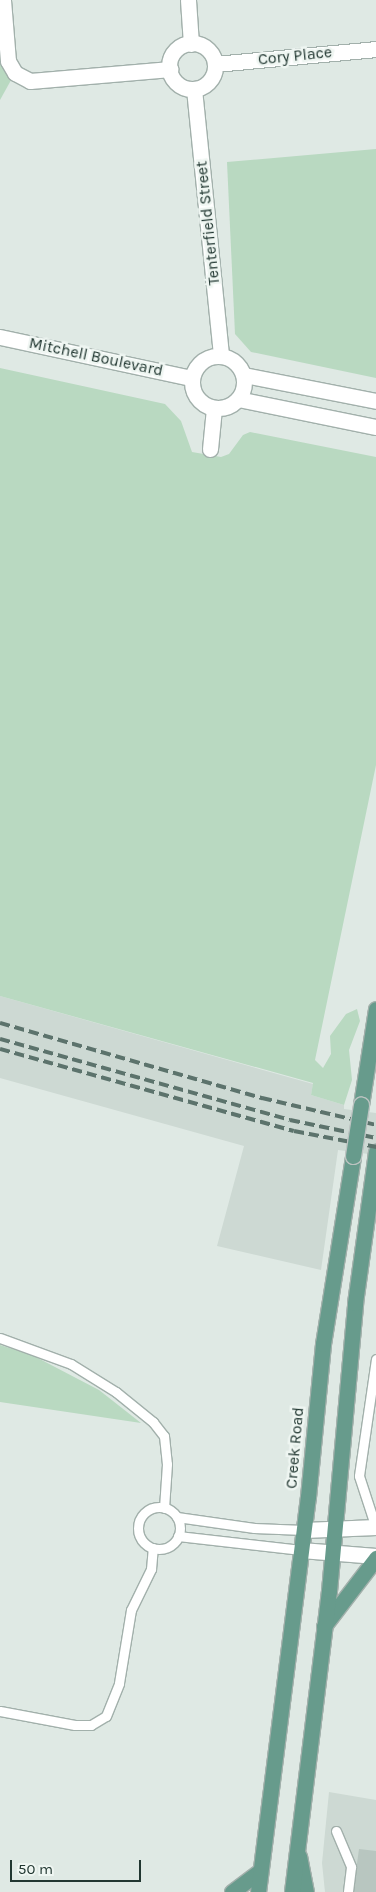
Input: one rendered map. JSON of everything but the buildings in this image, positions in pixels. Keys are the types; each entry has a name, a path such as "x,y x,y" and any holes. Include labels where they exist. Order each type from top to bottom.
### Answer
{"main road":[{"name":"Creek Road","path":"258,1892 304,1530 323,1344 376,1010"},
{"path":"292,1892 296,1845 332,1553 355,1303 375,1155"},
{"path":"323,1627 376,1557"},
{"path":"296,1845 306,1892"},
{"path":"232,1892 260,1871"}],"street":[{"path":"3,0 8,61 15,73 30,81 170,69"},
{"path":"188,0 191,44"},
{"path":"183,44 205,46 214,57 213,79 202,88 180,87 170,76 170,69 172,54 183,44"},
{"name":"Cory Place","path":"215,64 376,49"},
{"name":"Tenterfield Street","path":"194,89 221,356"},
{"name":"Mitchell Boulevard","path":"0,337 192,378"},
{"path":"244,375 238,399 227,406 214,408 195,394 192,378 200,364 221,356 235,362 244,375 376,401"},
{"path":"238,399 376,427"},
{"path":"210,450 214,408"},
{"path":"304,1530 376,1527"},
{"path":"301,1550 376,1557"}],"lane":[{"path":"0,1338 71,1364 104,1383 153,1422 164,1436 167,1464 164,1508"},
{"path":"376,1359 358,1476 376,1527"},
{"path":"301,1550 178,1536 165,1548 153,1548 142,1539 138,1526 144,1513 164,1508 177,1516 254,1528 304,1530"},
{"path":"177,1516 178,1536"},
{"path":"0,1711 76,1725 90,1725 106,1716 119,1683 131,1610 151,1569 153,1548"},
{"path":"336,1831 351,1867 348,1892"}],"shaded area":[{"path":"0,996 313,1084 311,1095 344,1105 344,1109 376,1113 376,1155 338,1150 321,1270 217,1246 244,1146 0,1078"},
{"path":"329,1792 376,1800 376,1892 325,1892 322,1863"}],"green space":[{"path":"0,0 15,73 0,100"},
{"path":"376,149 376,378 251,352 235,334 227,162"},
{"path":"0,368 165,404 181,421 192,452 221,457 229,454 243,435 250,432 376,457 376,765 315,1060 323,1068 331,1054 330,1036 346,1014 357,1009 360,1021 349,1050 352,1080 344,1105 311,1095 313,1083 0,996"},
{"path":"0,1345 32,1355 99,1390 141,1423 0,1402"}],"railway":[{"path":"0,1023 262,1098 376,1125"},
{"path":"0,1039 290,1120 376,1138"},
{"path":"0,1049 294,1131 376,1147"}]}
